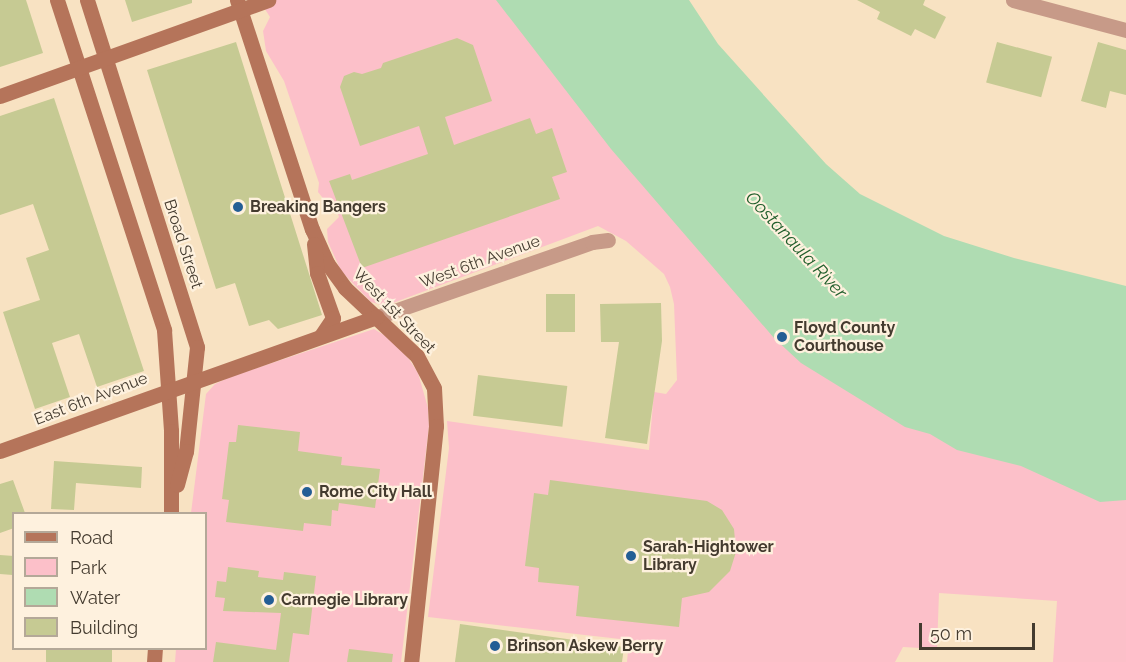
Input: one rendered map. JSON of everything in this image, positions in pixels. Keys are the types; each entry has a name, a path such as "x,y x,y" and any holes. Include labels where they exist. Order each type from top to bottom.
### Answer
{"street":[{"name":"Broad Street","path":"57,0 164,330 171,509"},
{"name":"Broad Street","path":"87,0 197,347 186,451 171,509"},
{"path":"0,96 79,68 238,5 268,0"},
{"path":"1013,0 1126,30"},
{"name":"West 1st Street","path":"238,5 312,229 335,275 428,372 436,405 411,662"},
{"path":"312,229 317,273 333,318 320,336"},
{"name":"West 6th Avenue","path":"194,381 592,242 608,240"},
{"name":"East 6th Avenue","path":"0,451 194,381"},
{"path":"0,445 36,439"}],"green space":[{"name":"Floyd County Courthouse","path":"259,0 602,0 1126,407 1126,662 1053,662 1057,601 939,593 937,649 903,647 895,662 627,662 629,640 428,617 449,448 447,421 649,450 654,392 666,394 677,380 674,304 670,287 664,274 626,241 598,226 385,306 371,302 341,271 328,242 327,229 339,217 334,202 326,202 318,192 319,183 284,81 266,51 263,31 270,17"},
{"name":"Rome City Hall","path":"374,329 389,338 409,359 418,373 428,408 429,426 401,662 175,662 176,650 207,650 207,512 191,512 206,394 215,384"}],"water":[{"name":"Oostanaula River","path":"496,0 689,0 718,44 826,164 860,194 944,236 1014,258 1126,286 1126,500 1100,502 1021,466 957,450 930,434 905,427 801,363 774,338 611,149"}],"building":[{"path":"0,0 26,0 43,53 0,67"},
{"path":"125,0 192,0 192,3 132,22"},
{"path":"857,0 925,0 923,5 946,17 935,39 915,29 911,36 877,19 880,12"},
{"path":"457,38 473,45 492,101 445,117 454,145 530,118 536,134 552,128 567,172 552,177 560,199 362,268 329,181 350,174 352,180 428,154 419,126 360,146 340,87 344,76 354,72 362,74 381,68 383,63"},
{"path":"236,42 322,315 278,329 269,320 249,326 235,283 216,289 147,70"},
{"path":"997,42 1052,57 1041,97 986,83"},
{"path":"1098,42 1126,50 1126,95 1110,91 1106,108 1081,101"},
{"path":"54,98 144,371 97,387 79,334 52,343 70,397 35,409 3,312 40,300 26,258 49,250 33,204 0,215 0,116"},
{"path":"546,294 575,294 575,332 546,332"},
{"path":"661,303 662,341 647,444 605,438 619,342 601,342 600,304"},
{"path":"478,375 567,386 562,427 473,416"},
{"path":"238,425 300,432 298,451 342,457 341,465 380,469 375,508 339,503 338,511 332,510 331,526 304,523 303,531 226,522 229,500 222,499 229,442 236,442"},
{"path":"54,461 142,467 141,488 76,483 74,510 51,509"},
{"path":"13,480 25,512 12,512 12,529 0,533 0,484"},
{"name":"Sarah-Hightower Library","path":"550,480 707,501 722,510 734,529 736,552 730,571 709,592 682,598 679,627 576,616 579,586 538,582 539,568 525,566 534,493 548,495"},
{"path":"0,555 12,556 12,575 0,574"},
{"name":"Carnegie Library","path":"228,567 259,571 258,577 283,580 284,572 316,576 309,635 293,633 289,662 213,662 216,642 276,650 281,613 223,611 225,598 215,597 217,581 226,582"},
{"path":"460,624 624,647 622,662 455,662"},
{"path":"349,649 393,654 392,662 347,662"},
{"path":"46,650 112,650 112,662 46,662"}],"place":[{"name":"Breaking Bangers","path":"238,207"},
{"name":"Floyd County Courthouse","path":"782,337"},
{"name":"Rome City Hall","path":"307,492"},
{"name":"Sarah-Hightower Library","path":"631,556"},
{"name":"Carnegie Library","path":"269,600"},
{"name":"Brinson Askew Berry","path":"495,646"}]}
